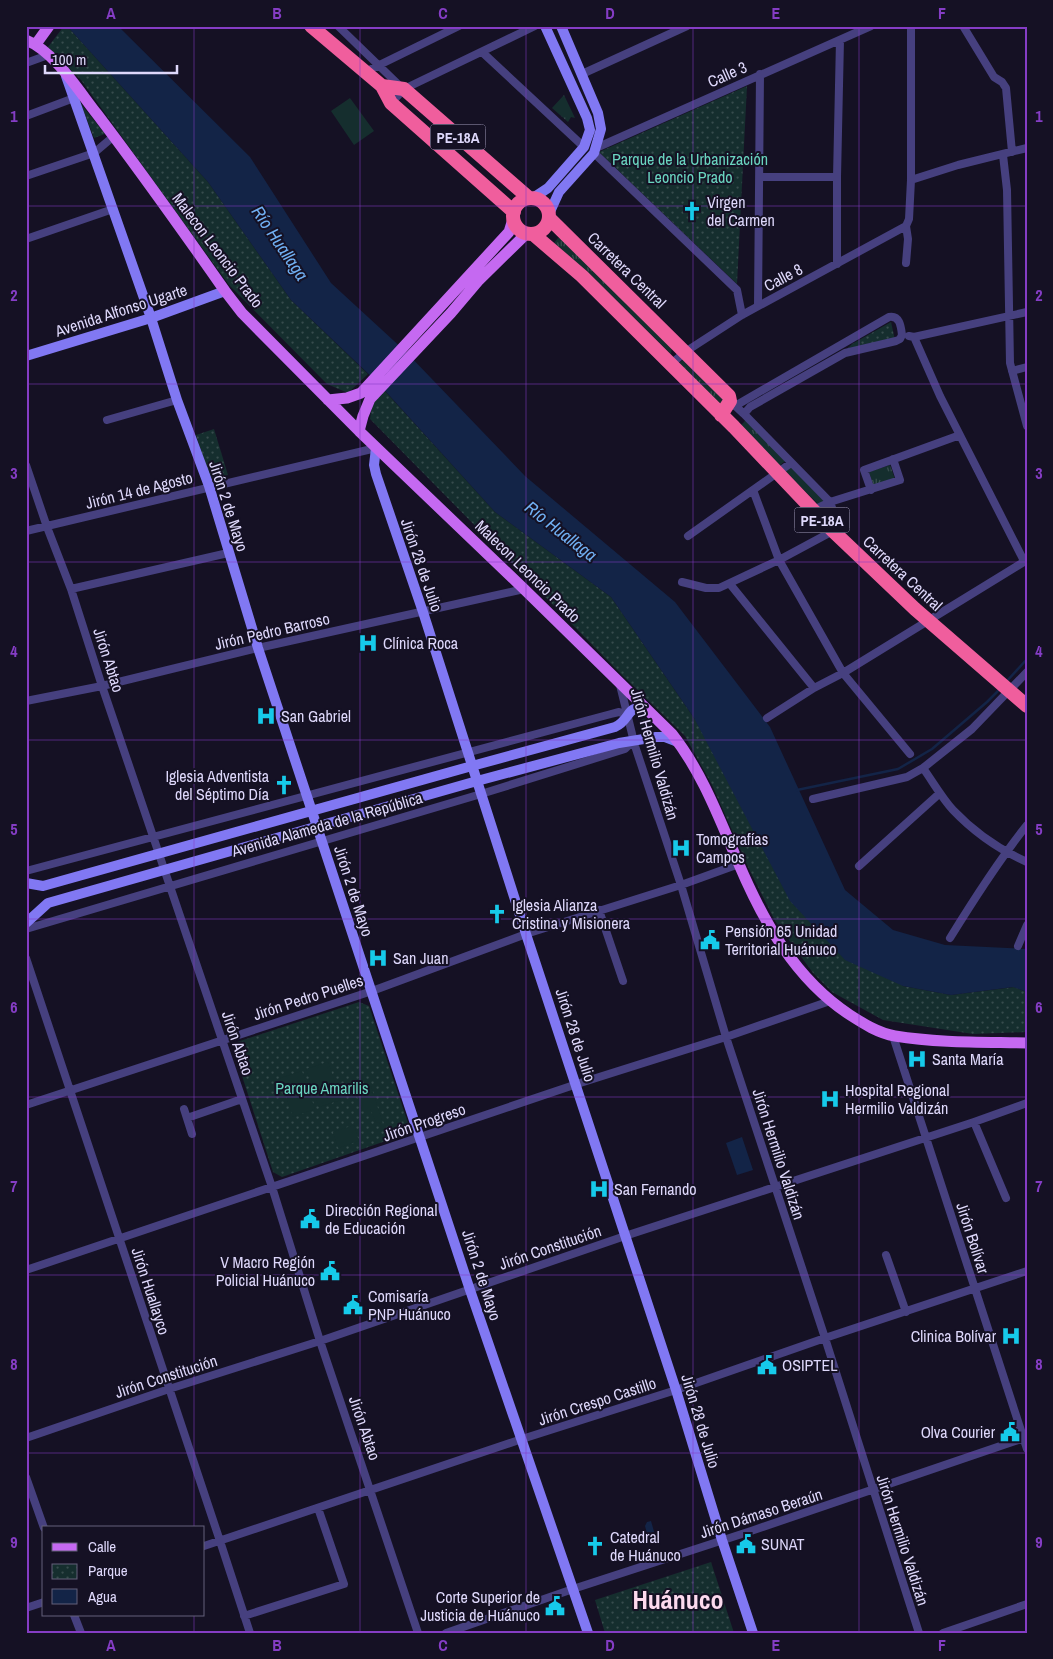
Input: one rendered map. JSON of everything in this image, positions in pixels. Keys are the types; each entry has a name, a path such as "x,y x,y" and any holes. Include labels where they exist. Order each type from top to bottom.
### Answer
{"highway":[{"name":"PE-18A","path":"316,27 382,86 392,103 514,215"},
{"path":"382,86 404,89"},
{"name":"PE-18A","path":"404,89 531,198"},
{"path":"531,198 544,203 549,216 544,229 530,234 520,230 516,225 514,215 517,205 522,200 531,198"},
{"name":"Carretera Central","path":"549,216 729,396 732,403"},
{"name":"Carretera Central","path":"530,234 582,276 721,415 833,531 928,620 1027,706"},
{"path":"721,415 732,403"}],"main road":[{"path":"31,42 48,27"},
{"name":"Malecon Leoncio Prado","path":"31,42 48,55 65,73 114,136 224,291 242,313 376,448 524,589 678,742 702,780 755,899 775,936 814,987 830,1002 860,1021 876,1030 893,1036 954,1042 1027,1043"},
{"path":"359,431 366,396 447,308 509,232 514,215"},
{"path":"447,308 530,234"},
{"path":"328,400 366,396"}],"street":[{"path":"338,26 404,89"},
{"path":"365,72 459,26"},
{"path":"392,103 404,89 535,26"},
{"path":"531,198 548,188 584,147 590,130 587,118 545,26"},
{"path":"549,216 559,192 595,151 601,129 598,113 561,26"},
{"path":"582,74 687,26"},
{"name":"Calle 3","path":"595,151 760,74 871,26"},
{"path":"906,263 911,180 910,26"},
{"path":"963,26 994,77 1002,82 1006,88 1012,152"},
{"path":"837,264 840,40"},
{"path":"482,52 584,147"},
{"path":"26,64 48,55"},
{"name":"Jirón 2 de Mayo","path":"65,73 151,318 177,400 209,486 258,648 470,1290 588,1633"},
{"path":"758,306 760,74"},
{"path":"26,116 74,98"},
{"path":"26,176 94,153 114,136"},
{"path":"911,180 975,160 1027,148"},
{"path":"595,151 737,290 742,315"},
{"path":"1003,155 1007,190 1010,363 1027,426"},
{"path":"760,177 837,177"},
{"path":"26,239 113,209"},
{"name":"Calle 8","path":"670,365 685,352 742,315 837,264 908,222"},
{"name":"Avenida Alfonso Ugarte","path":"26,356 151,318 224,291"},
{"path":"902,335 914,337 1027,312"},
{"path":"682,582 706,588 719,588 779,560 833,531 836,516 830,502 732,403 890,317 897,318 900,322 902,335 900,339 845,354 750,407 744,414"},
{"path":"767,718 1026,561 960,436 914,337"},
{"path":"1012,371 1027,367"},
{"path":"107,420 177,400"},
{"path":"871,490 864,470 960,436"},
{"name":"Jirón 14 de Agosto","path":"26,531 209,486 376,448"},
{"name":"Jirón 28 de Julio","path":"376,448 374,465 376,474 577,1084 752,1633"},
{"path":"813,510 830,502 900,480 893,460"},
{"path":"688,536 792,463"},
{"name":"Jirón Abtao","path":"26,465 71,589 102,686 272,1187 320,1341 372,1490 418,1633"},
{"path":"753,490 779,560 843,672 910,754"},
{"path":"71,589 228,553"},
{"path":"730,584 814,688"},
{"name":"Jirón Pedro Barroso","path":"26,701 102,686 258,648 524,589"},
{"path":"813,799 906,777 923,768 972,729 1027,672"},
{"name":"Jirón Hermilio Valdizán","path":"620,683 633,740 681,885 726,1037 919,1633"},
{"name":"Avenida Alameda de la República","path":"26,883 43,886 615,727 623,722 632,709 638,707 646,709"},
{"name":"Avenida Alameda de la República","path":"26,871 619,712 627,716"},
{"name":"Avenida Alameda de la República","path":"26,923 48,903 477,781 633,740 665,737 678,742"},
{"name":"Avenida Alameda de la República","path":"26,929 481,794 625,749 633,740"},
{"path":"923,768 940,793 966,822 1006,851 1027,862"},
{"path":"859,866 940,793"},
{"path":"950,938 1006,851 1027,825"},
{"name":"Jirón Pedro Puelles","path":"26,1105 372,991 526,934 681,885 739,864"},
{"path":"599,910 623,981"},
{"path":"1018,946 1027,925"},
{"name":"Jirón Huallayco","path":"26,958 250,1633"},
{"name":"Jirón Progreso","path":"26,1270 577,1084 830,1002"},
{"name":"Jirón Bolívar","path":"893,1036 1025,1438 1027,1450"},
{"path":"187,1118 242,1099"},
{"name":"Jirón Constitución","path":"26,1438 169,1388 320,1341 625,1236 1027,1103"},
{"path":"184,1109 192,1134"},
{"path":"974,1122 1006,1198"},
{"path":"886,1255 906,1312"},
{"name":"Jirón Crespo Castillo","path":"205,1546 1027,1272"},
{"name":"Jirón Dámaso Beraún","path":"446,1633 1025,1438"},
{"path":"26,1477 43,1526"},
{"path":"244,1616 344,1584 318,1508"},
{"path":"26,1608 42,1603"},
{"path":"943,1633 1027,1604"},
{"path":"74,1616 80,1633"}],"green space":[{"path":"64,26 67,26 208,182 291,300 368,374 348,393 327,384 229,285 81,80 48,47"},
{"name":"Parque de la Urbanización Leoncio Prado","path":"747,86 737,284 599,152"},
{"path":"564,95 575,118 571,117 568,122 552,108"},
{"path":"350,98 374,131 354,145 331,111"},
{"path":"81,104 105,134 94,138"},
{"path":"558,238 672,347 671,354 588,272 554,243"},
{"path":"891,322 895,340 847,349 852,344"},
{"path":"683,360 724,398 720,405 679,363"},
{"path":"384,390 495,512 611,597 694,718 903,986 951,995 1014,987 1027,992 1027,1032 973,1034 883,1020 832,992 813,973 775,921 749,869 712,785 685,736 622,675 370,419 372,405"},
{"path":"746,420 785,461 779,466 740,426"},
{"path":"214,429 228,475 215,479 209,475 196,435"},
{"path":"890,465 895,479 874,487 869,472"},
{"path":"791,467 824,501 818,504 784,470"},
{"path":"645,718 651,724 645,730 639,724"},
{"name":"Parque Amarilis","path":"359,1002 369,1006 408,1123 400,1136 282,1177 273,1172 234,1051 237,1042"},
{"path":"328,1062 341,1100 319,1107 306,1069"},
{"path":"302,1071 315,1109 293,1117 280,1078"},
{"path":"371,1086 383,1124 376,1122 370,1109 362,1109 355,1092"},
{"path":"354,1125 359,1141 338,1148 333,1132"},
{"path":"711,1562 734,1633 605,1633 595,1600"}],"water":[{"name":"Río Huallaga","path":"67,26 118,26 250,157 331,283 406,352 525,476 675,602 770,727 845,890 893,930 945,945 1027,949 1027,992 1013,987 951,995 903,986 845,960 790,901 694,718 611,597 495,512 378,383 291,300 208,182"},
{"path":"742,1137 753,1170 737,1175 726,1143"},
{"path":"651,1521 655,1535 648,1537 645,1526 647,1522"}],"waterway":[{"path":"1006,682 1027,659"},
{"path":"797,790 898,769 932,749 1001,688"}],"place":[{"name":"Virgen del Carmen","path":"692,211"},
{"name":"Clínica Roca","path":"368,643"},
{"name":"San Gabriel","path":"266,716"},
{"name":"Iglesia Adventista del Séptimo Día","path":"284,785"},
{"name":"Tomografías Campos","path":"681,848"},
{"name":"Iglesia Alianza Cristina y Misionera","path":"497,914"},
{"name":"Pensión 65 Unidad Territorial Huánuco","path":"710,940"},
{"name":"San Juan","path":"378,958"},
{"name":"Santa María","path":"917,1059"},
{"name":"Hospital Regional Hermilio Valdizán","path":"830,1099"},
{"name":"San Fernando","path":"599,1189"},
{"name":"Dirección Regional de Educación","path":"310,1219"},
{"name":"V Macro Región Policial Huánuco","path":"330,1271"},
{"name":"Comisaría PNP Huánuco","path":"353,1305"},
{"name":"Clinica Bolívar","path":"1011,1336"},
{"name":"OSIPTEL","path":"767,1365"},
{"name":"Olva Courier","path":"1010,1432"},
{"name":"SUNAT","path":"746,1544"},
{"name":"Catedral de Huánuco","path":"595,1546"},
{"name":"Corte Superior de Justicia de Huánuco","path":"555,1606"}],"district":[{"name":"Huánuco","path":"678,1599"}]}
